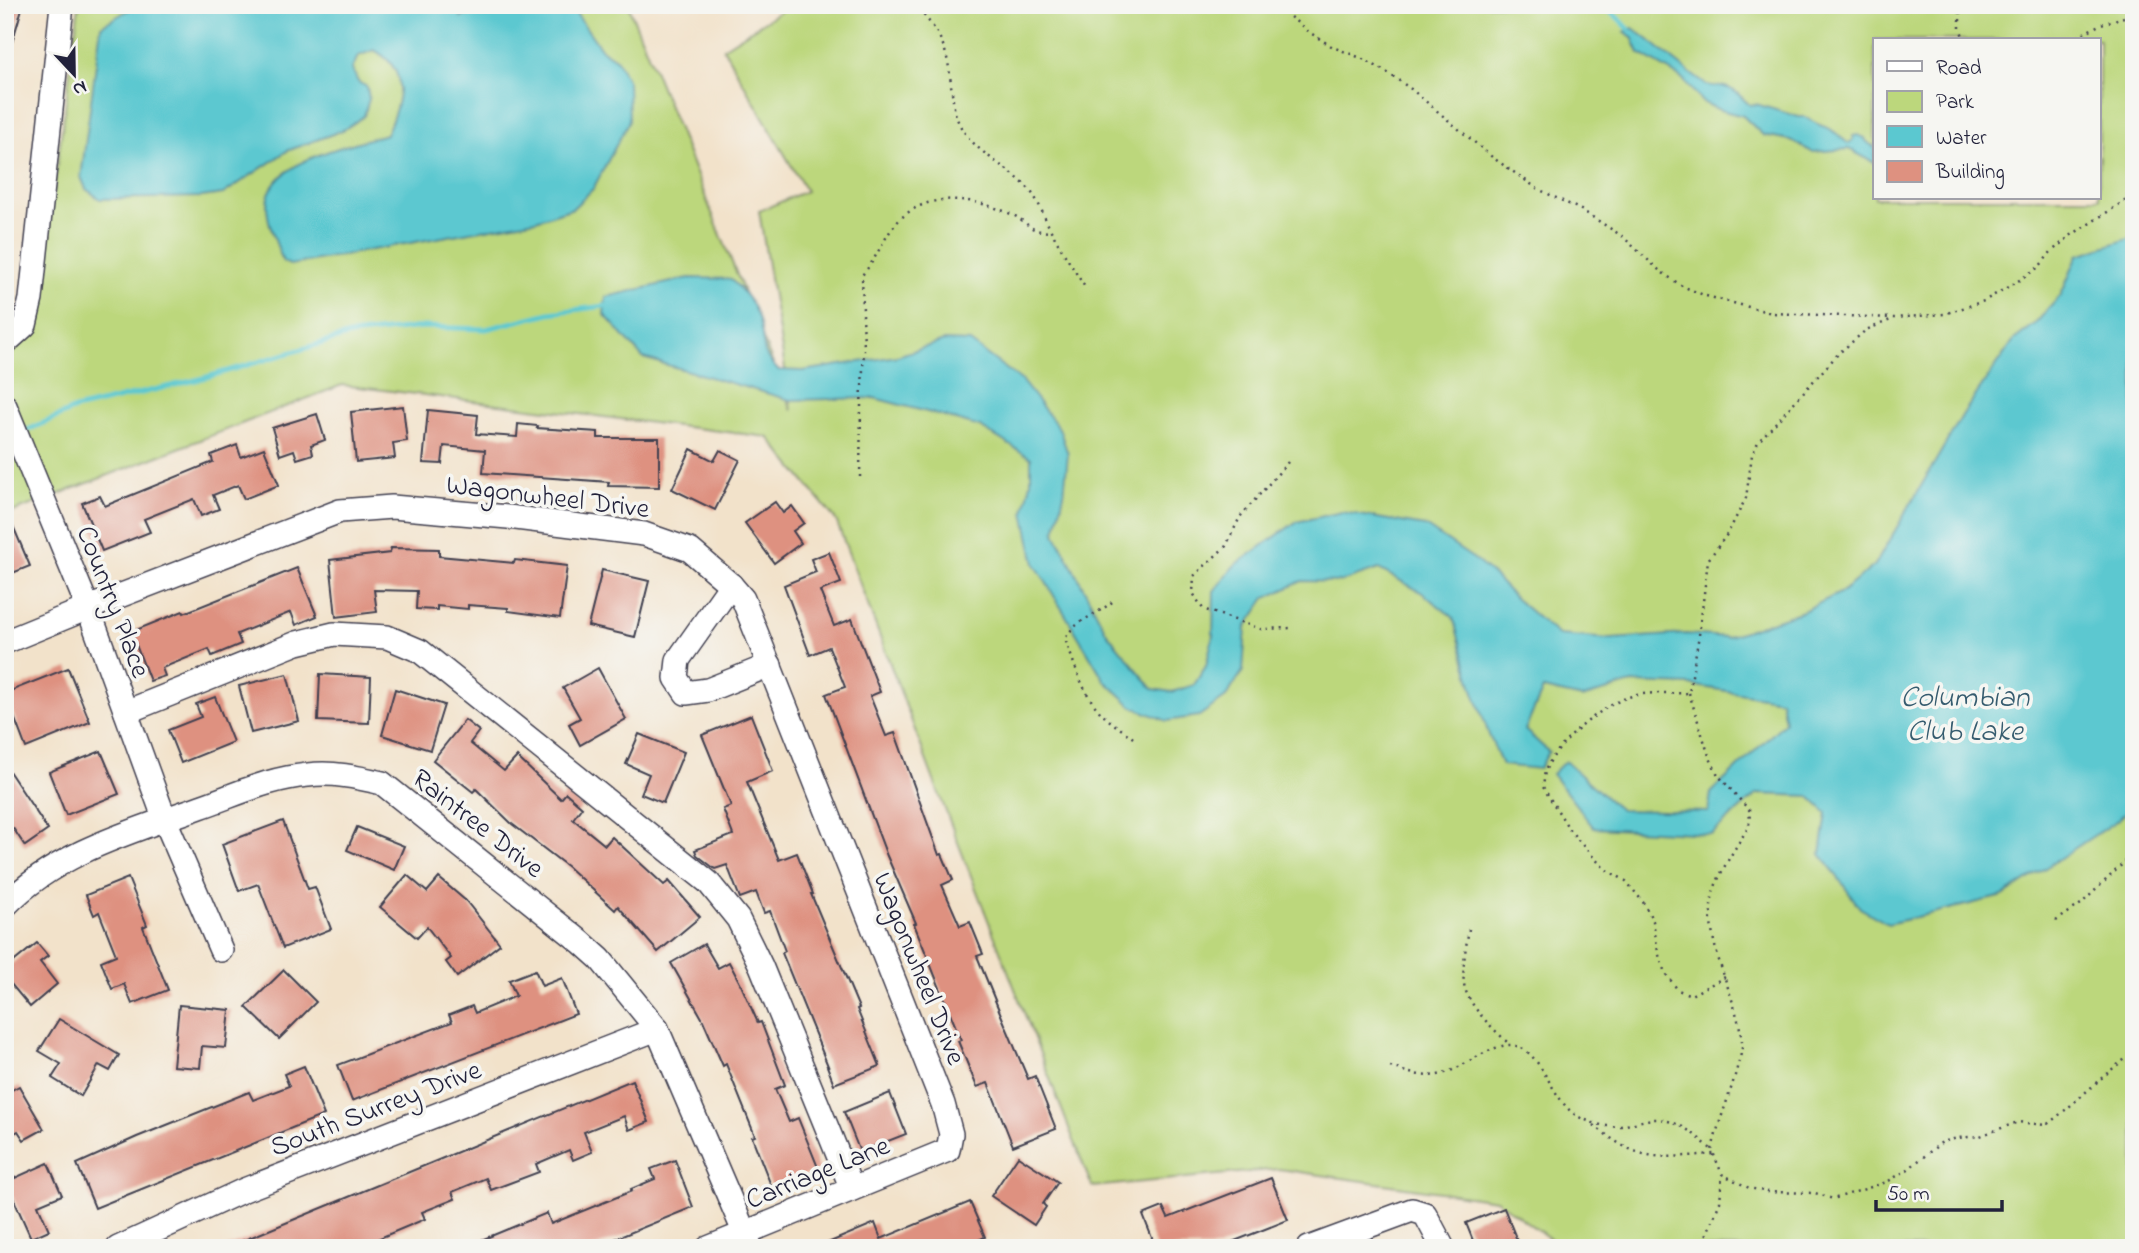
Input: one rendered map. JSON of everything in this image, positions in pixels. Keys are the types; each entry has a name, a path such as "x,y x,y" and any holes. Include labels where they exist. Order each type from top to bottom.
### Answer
{"street":[{"path":"5,343 26,325 31,299 62,5"},
{"name":"Country Place","path":"5,405 88,608 165,820 221,950"},
{"name":"Wagonwheel Drive","path":"5,642 340,511 392,507 508,517 644,534 690,550 731,585 743,599 943,1104 951,1134 948,1150"},
{"path":"731,585 678,660 676,678 686,693 708,690 770,665"},
{"path":"126,712 298,643 334,634 387,637 420,652 708,882 738,919 761,966 852,1189"},
{"name":"Raintree Drive","path":"5,906 26,885 94,845 270,782 309,774 351,775 382,783 581,942 600,959 657,1029 748,1240"},
{"name":"South Surrey Drive","path":"118,1248 244,1190 657,1029"},
{"name":"Carriage Lane","path":"708,1248 748,1240 852,1189 948,1150"},
{"path":"1309,1248 1412,1210 1425,1214 1443,1248"}],"path":[{"path":"914,5 932,23 943,42 949,61 953,106 958,121 976,144 1029,188 1041,207 1051,232 1086,289"},
{"path":"1283,5 1290,17 1312,34 1333,47 1385,71 1460,127 1492,156 1538,189 1583,211 1622,236 1660,271 1682,286 1706,296 1772,313 1894,318 1944,314 1984,300 2039,267 2051,251 2070,236 2134,195"},
{"path":"1960,5 1960,30 1965,38"},
{"path":"2074,38 2101,24 2134,14"},
{"path":"860,477 864,351 862,275 873,263 881,244 905,215 929,202 966,199 1016,217 1036,231 1051,232"},
{"path":"1713,1152 1743,1045 1711,930 1710,910 1714,889 1721,873 1749,826 1749,811 1718,775 1709,757 1689,693 1708,560 1728,533 1746,498 1752,455 1758,442 1839,353 1866,330 1894,318"},
{"path":"1288,462 1240,517 1226,546 1194,576 1193,593 1203,609 1261,629 1292,628"},
{"path":"1112,602 1102,611 1070,629 1065,639 1081,683 1104,716 1133,738"},
{"path":"1689,693 1629,697 1584,724 1545,771 1543,787 1569,829 1605,869 1626,881 1643,902 1653,921 1665,974 1678,990 1690,995 1725,977"},
{"path":"2056,921 2081,904 2134,853"},
{"path":"1469,929 1464,981 1467,993 1488,1022 1510,1045 1523,1049 1535,1061 1561,1102 1573,1114 1592,1124 1618,1145 1655,1158 1713,1152"},
{"path":"1390,1067 1423,1076 1443,1074 1488,1052 1510,1045"},
{"path":"1722,1174 1749,1188 1768,1192 1815,1194 1833,1199 1887,1182 1942,1142 1980,1136 2018,1122 2046,1125 2066,1111 2111,1068 2134,1052"},
{"path":"1592,1124 1623,1126 1643,1120 1666,1120 1693,1133 1713,1152 1722,1174 1720,1202 1701,1248"}],"green space":[{"path":"79,5 628,5 792,411 759,211 806,191 723,48 790,5 2134,5 2134,1248 1563,1248 1496,1200 1279,1169 1092,1187 836,520 768,437 342,385 5,515 5,356 34,334"}],"water":[{"path":"137,5 456,5 461,17 490,9 490,5 570,5 602,50 617,60 628,82 629,121 593,189 573,208 536,220 290,265 283,262 269,219 267,205 271,189 281,176 314,157 386,134 398,98 398,76 393,67 374,50 358,56 352,69 358,82 367,87 369,99 364,116 343,130 287,151 223,194 202,197 100,199 86,189 81,177 101,26"},
{"path":"1633,28 1705,84 1731,89 1750,105 1756,104 1805,117 1833,131 1849,144 1853,136 1865,138 1873,146 1873,162 1849,149 1812,152 1790,140 1763,135 1743,116 1702,102 1683,79 1639,53 1632,37 1625,32"},
{"name":"Columbian Club Lake","path":"2134,237 2134,804 2119,819 2003,896 1888,924 1860,908 1821,854 1827,813 1809,796 1757,794 1712,834 1594,828 1552,774 1565,761 1620,810 1708,812 1711,793 1785,722 1781,700 1690,685 1632,683 1582,698 1543,689 1525,730 1549,752 1539,769 1502,765 1473,689 1453,617 1421,592 1379,569 1341,582 1302,581 1266,598 1246,627 1243,671 1226,697 1199,716 1167,721 1133,707 1105,681 1035,564 1024,512 1031,482 1031,458 980,427 874,398 790,400 643,358 604,314 606,297 689,278 730,279 752,305 758,318 766,353 778,370 803,371 897,356 944,341 970,342 1021,380 1059,428 1068,454 1064,494 1055,533 1107,633 1153,689 1172,692 1194,685 1206,666 1213,636 1214,591 1234,566 1296,522 1342,512 1425,526 1474,559 1558,635 1611,639 1686,634 1727,637 1803,611 1842,592 1875,565 1963,414 2014,340 2035,324 2061,295 2078,255"}],"building":[{"path":"5,5 23,5 9,53 5,52"},
{"path":"403,406 407,441 393,443 395,458 356,462 351,412"},
{"path":"428,410 478,415 476,434 517,437 518,424 598,432 598,438 659,438 659,487 608,486 609,482 483,473 485,450 444,446 442,464 423,463"},
{"path":"317,414 325,440 311,445 313,454 297,459 294,450 280,455 272,428"},
{"path":"237,445 241,457 264,448 279,485 244,499 238,485 213,495 219,509 201,516 194,499 144,519 150,532 102,551 82,503 100,496 105,506 213,462 211,455"},
{"path":"691,449 714,461 720,450 740,460 715,510 672,489"},
{"path":"775,502 783,513 792,506 804,523 793,531 801,543 774,563 745,523"},
{"path":"5,507 30,566 5,576"},
{"path":"391,548 439,549 439,556 567,566 560,618 508,611 508,608 468,605 468,609 437,606 437,610 416,609 417,591 374,590 377,612 336,617 330,560 390,553"},
{"path":"829,552 841,583 820,591 834,626 852,619 880,692 870,696 886,736 895,733 939,855 942,854 953,880 942,885 960,926 970,922 983,954 977,956 999,1010 1028,1079 1035,1076 1056,1129 1013,1146 988,1083 977,1087 826,694 845,687 829,647 810,655 784,585 816,572 811,559"},
{"path":"297,568 317,616 296,625 291,612 237,634 241,644 212,656 209,649 162,668 165,676 150,681 131,632"},
{"path":"602,570 649,581 635,637 588,626"},
{"path":"68,668 90,722 26,748 5,693"},
{"path":"598,668 626,719 580,745 569,724 580,718 563,688"},
{"path":"287,674 299,721 251,733 239,686"},
{"path":"320,674 371,677 369,723 318,721"},
{"path":"395,689 444,705 430,750 382,735"},
{"path":"215,697 233,742 181,763 168,730 201,717 196,704"},
{"path":"751,715 773,771 747,782 779,860 797,853 880,1066 834,1084 782,953 785,951 770,911 764,913 756,892 740,898 727,865 715,869 697,855 695,850 733,835 723,809 731,806 702,735"},
{"path":"465,720 479,731 470,743 504,771 517,757 561,799 566,793 582,807 573,819 605,845 612,837 664,885 669,881 700,917 658,952 618,906 615,910 568,867 512,824 476,789 473,792 433,760"},
{"path":"639,734 684,752 663,803 641,794 649,774 626,764"},
{"path":"101,751 119,794 66,815 49,772"},
{"path":"5,765 48,830 25,846 13,828 5,833"},
{"path":"283,821 308,889 315,887 331,929 283,948 258,884 239,891 222,844"},
{"path":"357,827 404,846 394,870 347,850"},
{"path":"407,875 427,892 439,878 466,901 500,944 457,977 446,962 451,958 427,927 417,938 380,907"},
{"path":"128,878 147,925 143,927 168,990 132,1004 124,984 112,989 101,961 116,955 99,912 94,915 86,895"},
{"path":"37,943 48,956 40,962 57,984 30,1007 5,977 5,969"},
{"path":"704,944 718,968 729,962 758,1023 761,1022 785,1085 775,1089 789,1122 798,1118 819,1170 772,1188 752,1137 755,1136 726,1064 723,1066 702,1018 671,963"},
{"path":"284,970 316,1002 279,1039 246,1007"},
{"path":"535,970 542,986 562,978 576,1014 352,1101 338,1065 452,1022 449,1015 472,1006 475,1013 516,996 509,980"},
{"path":"179,1005 230,1010 226,1048 202,1046 200,1068 173,1066"},
{"path":"59,1019 119,1055 110,1071 99,1065 81,1096 52,1078 61,1064 39,1051"},
{"path":"304,1066 324,1115 95,1208 77,1164 249,1092 253,1100 289,1086 284,1074"},
{"path":"632,1080 649,1122 629,1130 624,1116 584,1132 592,1152 573,1160 569,1150 536,1164 539,1172 491,1190 486,1178 452,1192 455,1199 422,1212 425,1219 356,1248 225,1248"},
{"path":"19,1086 44,1129 24,1140 18,1131 5,1139 5,1094"},
{"path":"890,1093 906,1134 860,1152 844,1112"},
{"path":"1018,1156 1058,1182 1043,1204 1046,1207 1034,1225 991,1196"},
{"path":"675,1160 693,1207 593,1248 462,1248 547,1213 551,1224 632,1191 631,1189 655,1179 651,1169"},
{"path":"48,1163 62,1195 38,1205 49,1230 31,1238 6,1182"},
{"path":"1271,1178 1288,1220 1217,1248 1156,1248 1143,1215 1163,1207 1168,1218"},
{"path":"970,1202 985,1237 961,1248 816,1248 875,1223 881,1239"},
{"path":"1504,1208 1520,1248 1476,1248 1466,1223"}],"waterway":[{"path":"1599,5 1629,29"},
{"path":"21,433 75,409 200,379 350,335 423,327 486,329 549,313 605,306"}]}
